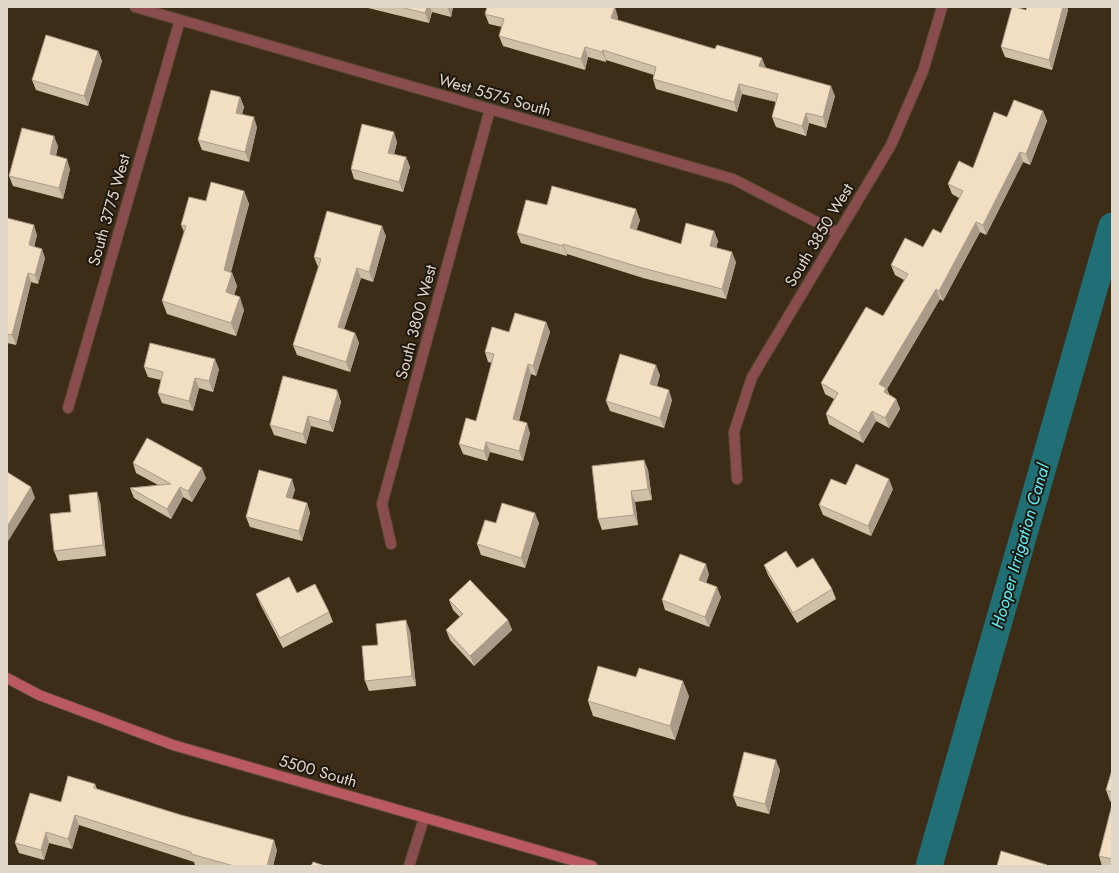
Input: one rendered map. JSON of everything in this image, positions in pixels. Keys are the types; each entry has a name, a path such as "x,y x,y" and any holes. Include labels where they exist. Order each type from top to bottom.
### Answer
{"main road":[{"name":"5500 South","path":"7,678 39,695 173,745 592,866"}],"street":[{"name":"West 5575 South","path":"135,7 733,178 838,234"},
{"name":"South 3850 West","path":"736,479 734,432 752,376 891,145 923,72 942,7"},
{"name":"South 3775 West","path":"68,408 180,20"},
{"name":"South 3800 West","path":"391,544 382,504 490,109"},
{"path":"409,866 424,818"}],"building":[{"path":"400,7 427,7 425,13"},
{"path":"487,7 615,7 611,18 715,49 717,45 762,58 759,66 831,86 823,117 806,113 802,126 772,117 778,94 739,84 734,102 653,79 656,67 603,50 602,52 585,47 581,59 499,36 504,19 485,14"},
{"path":"1012,7 1026,10 1027,7 1063,7 1049,60 1001,47"},
{"path":"46,35 98,51 84,96 32,80"},
{"path":"211,90 240,97 236,113 254,117 245,152 198,140"},
{"path":"1014,100 1043,111 1026,154 1020,152 983,225 976,222 939,291 936,289 879,384 886,388 884,392 896,399 885,418 872,411 859,433 826,414 838,393 821,383 866,307 883,316 908,274 891,265 905,238 923,247 933,229 941,233 963,191 948,184 959,161 973,168 994,112 1007,117"},
{"path":"362,124 394,132 388,153 406,157 399,182 351,169"},
{"path":"22,128 54,136 50,154 67,159 59,188 9,176"},
{"path":"211,182 244,191 224,270 232,273 226,292 240,297 231,323 162,301 186,226 181,225 189,197 206,201"},
{"path":"552,186 636,209 630,228 681,244 686,223 714,231 710,246 732,252 722,289 639,267 563,244 563,246 517,233 526,200 547,205"},
{"path":"327,211 382,226 369,272 357,268 338,327 355,333 346,362 293,345 321,259 314,257"},
{"path":"7,218 34,225 29,245 42,249 35,275 28,273 12,335 7,334"},
{"path":"515,313 546,322 533,366 528,364 513,419 527,423 519,451 486,442 484,451 459,444 466,418 476,421 494,354 485,352 492,327 509,332"},
{"path":"150,343 215,359 209,381 195,378 189,401 158,393 163,372 144,367"},
{"path":"620,354 656,365 650,384 669,390 660,418 606,401"},
{"path":"283,376 337,390 336,392 338,392 329,422 308,416 303,434 270,425"},
{"path":"147,438 202,468 188,491 180,487 167,509 130,488 171,484 133,463"},
{"path":"644,460 648,489 631,491 634,515 598,519 592,466"},
{"path":"856,464 889,479 868,526 819,505 831,479 846,485"},
{"path":"259,470 292,479 286,497 307,503 299,531 246,517"},
{"path":"7,472 31,487 7,527"},
{"path":"97,492 103,545 54,551 50,514 71,512 69,495"},
{"path":"502,503 535,513 521,558 477,544 485,520 496,523"},
{"path":"786,551 797,568 813,558 832,589 793,613 764,565"},
{"path":"680,554 706,564 699,580 717,587 705,617 662,600"},
{"path":"289,577 297,593 315,584 329,612 280,638 256,594"},
{"path":"470,580 508,620 470,656 446,630 463,614 449,600"},
{"path":"406,620 412,676 365,681 362,646 378,645 376,624"},
{"path":"598,666 636,677 639,668 683,681 670,726 588,701"},
{"path":"744,752 776,760 765,804 733,796"},
{"path":"1112,770 1112,792 1106,790"},
{"path":"68,776 95,784 94,788 181,815 274,840 267,866 234,866 191,854 191,852 75,815 68,839 46,832 41,850 15,843 30,793 61,802"},
{"path":"1112,805 1112,859 1099,856"},
{"path":"1001,851 1047,865 1047,866 997,866"},
{"path":"313,862 325,866 311,866"}],"waterway":[{"name":"Hooper Irrigation Canal","path":"929,866 1112,226"}]}
